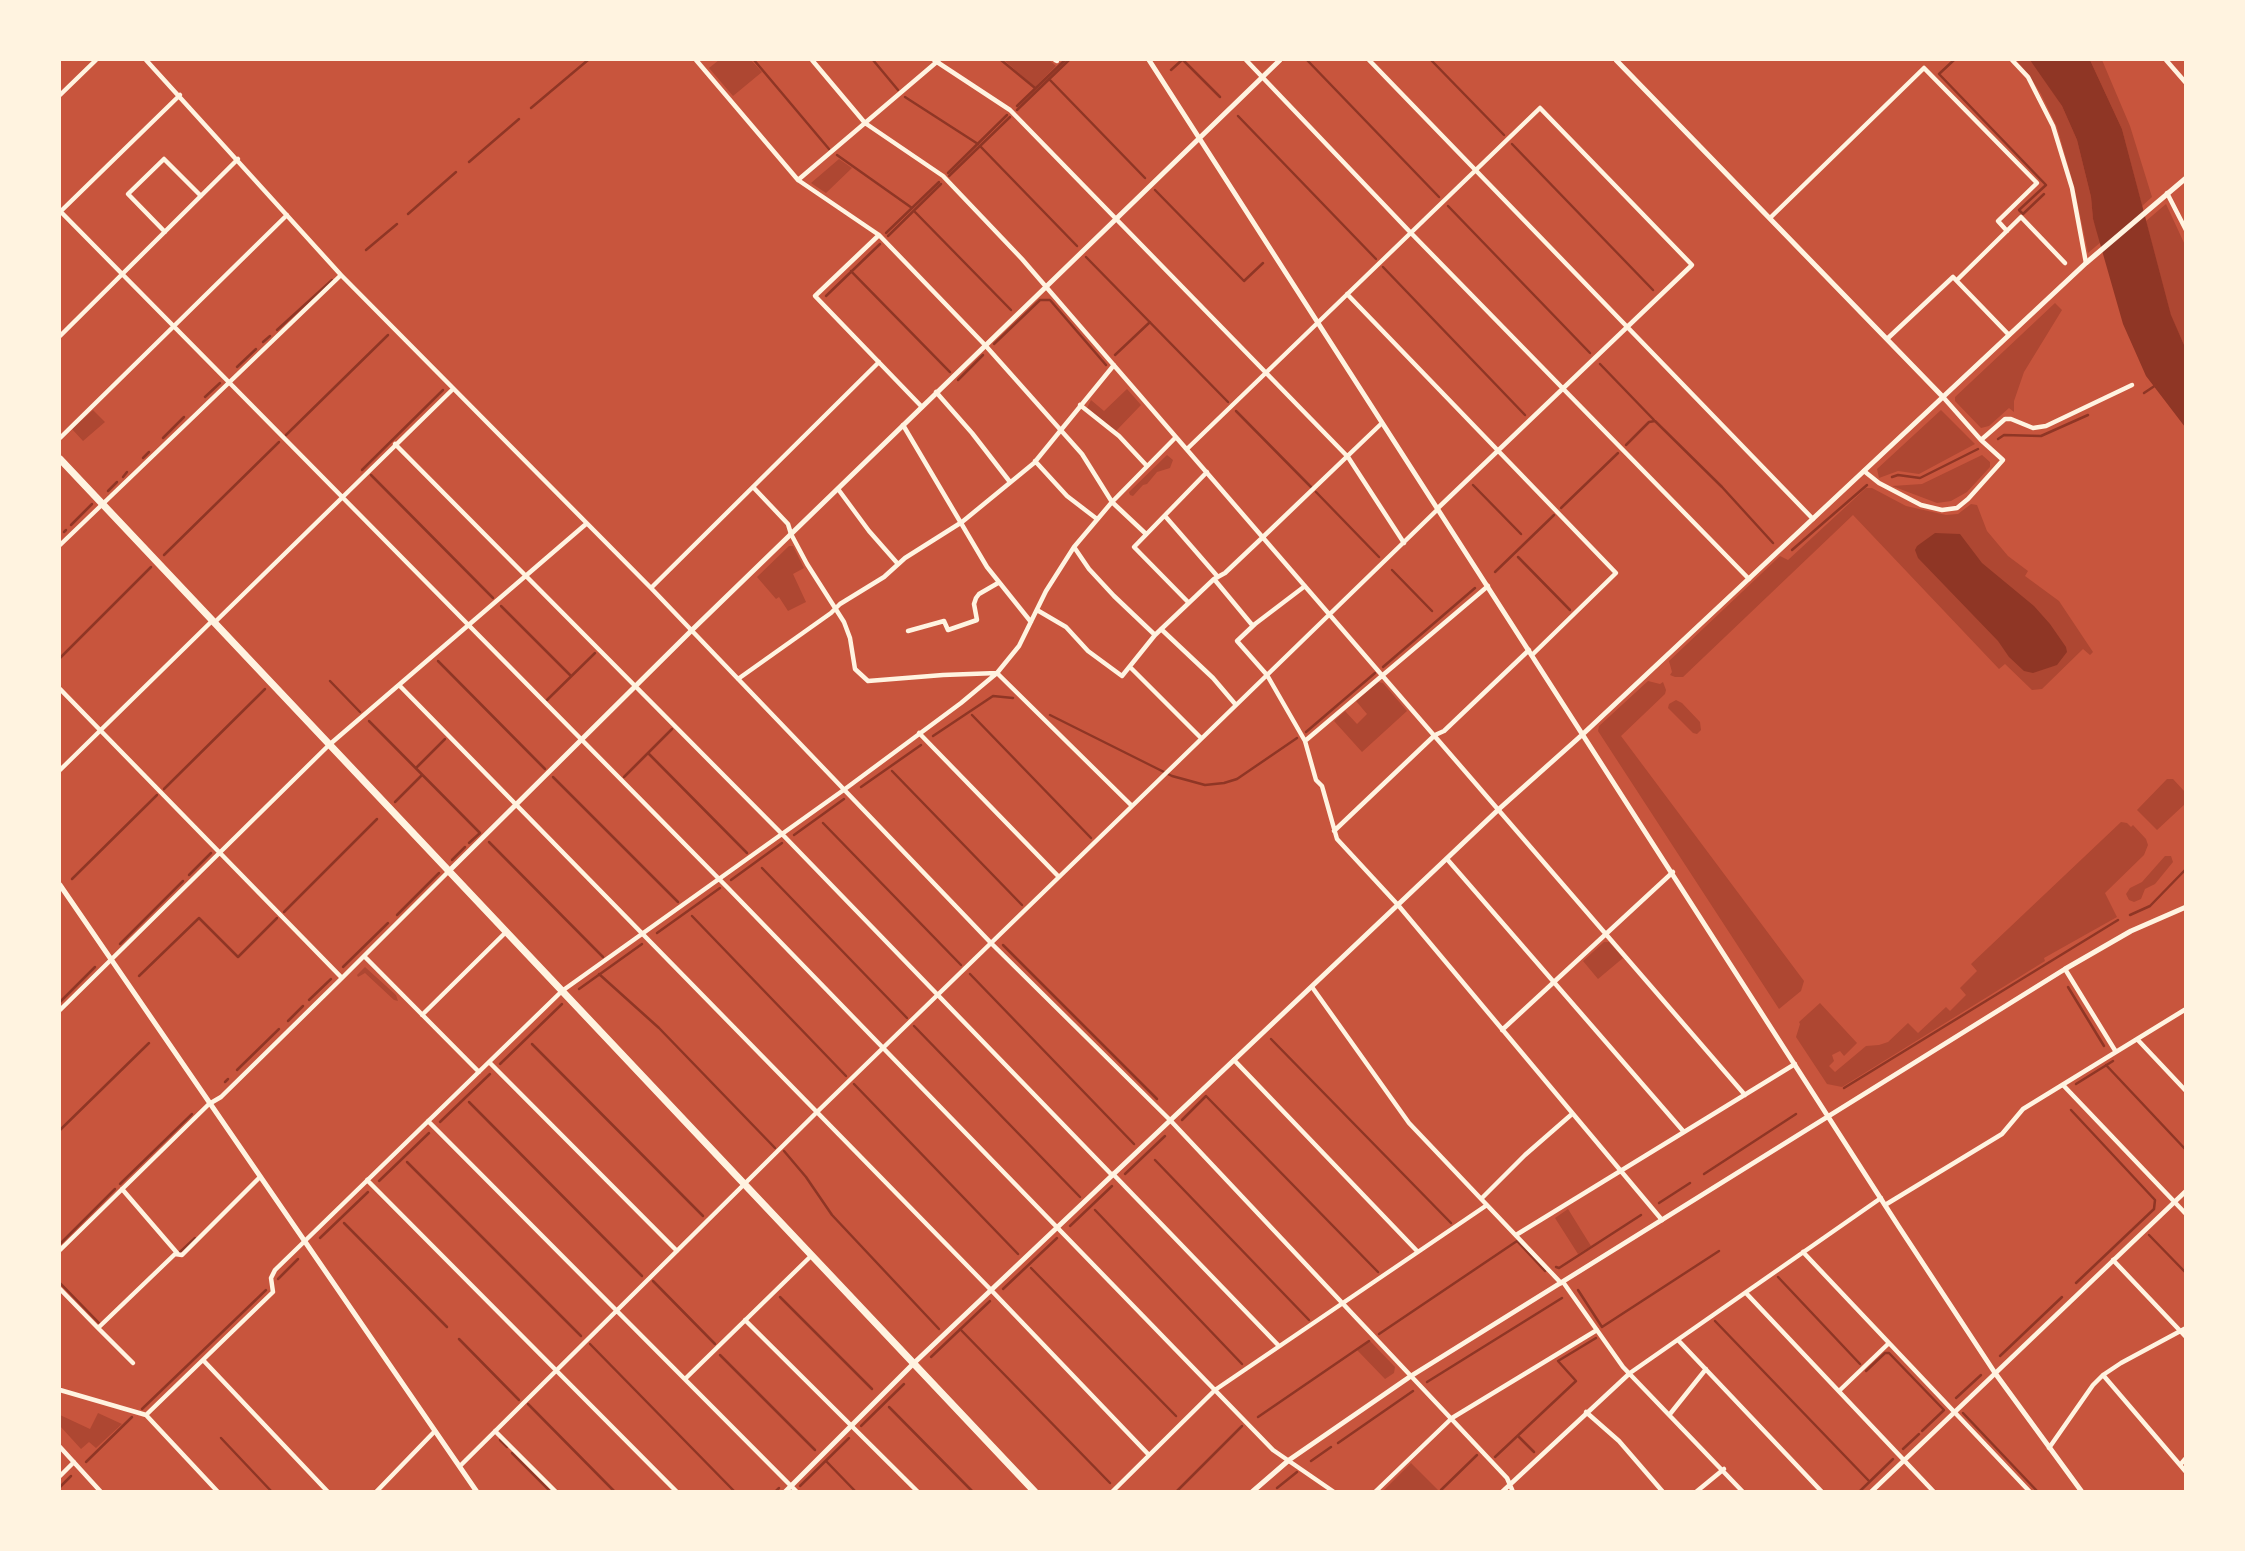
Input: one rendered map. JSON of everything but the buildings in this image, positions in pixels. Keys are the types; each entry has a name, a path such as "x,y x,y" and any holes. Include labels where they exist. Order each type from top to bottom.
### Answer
{"main road":[{"path":"60,459 1035,1492"}],"street":[{"path":"60,95 96,60"},
{"path":"146,60 341,275 651,588 990,943 1170,1120 1452,1418 1507,1478 1513,1492"},
{"path":"696,60 798,180 879,235 985,345 1082,454 1112,502 1146,534"},
{"path":"812,60 865,123 943,176 1046,286 1745,1095"},
{"path":"798,180 936,60 1010,110 1348,457 1404,543"},
{"path":"1149,60 1995,1373 2082,1492"},
{"path":"1246,60 1749,579"},
{"path":"60,1250 209,1104 221,1097 691,631 1280,60"},
{"path":"1369,60 1813,519"},
{"path":"1616,60 2003,460 1968,499 1957,508 1942,510 1921,505 1879,483 1864,471"},
{"path":"2012,60 2028,78 2053,125 2072,188 2088,262"},
{"path":"2166,60 2186,83"},
{"path":"1770,218 1924,68 2037,183 1998,221 2007,231"},
{"path":"180,95 60,212 719,879 1273,1450 1333,1491"},
{"path":"460,1466 937,994 1692,265 1540,108 1187,449"},
{"path":"165,232 128,194 164,159 201,196"},
{"path":"60,335 238,159"},
{"path":"785,1492 913,1364 1499,809 1583,734 2088,262 2186,177"},
{"path":"2167,193 2186,230"},
{"path":"60,438 287,215"},
{"path":"1956,280 2021,217 2065,263"},
{"path":"879,235 815,296 922,407"},
{"path":"60,545 341,275"},
{"path":"1886,339 1953,277 2009,335"},
{"path":"1333,832 1434,735 1444,731 1616,573 1347,294"},
{"path":"651,588 879,362"},
{"path":"738,679 884,577 898,564 962,522 1035,461 1115,365"},
{"path":"1981,440 2005,419 2033,428 2046,426 2133,385"},
{"path":"60,770 453,389"},
{"path":"936,392 1010,482"},
{"path":"1080,405 1119,436 1147,466"},
{"path":"1037,610 1066,627 1088,651 1122,676 1161,629 1264,537 1382,423"},
{"path":"903,425 987,567 1031,622"},
{"path":"146,1415 273,1292 271,1278 275,1270 562,991 845,789 997,673 1019,646 1062,564 1074,547 1112,502 1176,437"},
{"path":"395,444 782,834 1279,1346"},
{"path":"1035,461 1067,496 1097,519"},
{"path":"1189,603 1134,547 1207,472"},
{"path":"753,487 789,524 791,534 850,638 855,669 868,681 997,673 1132,806"},
{"path":"838,489 898,564"},
{"path":"1165,516 1253,626"},
{"path":"60,1010 329,745 586,524"},
{"path":"1074,547 1089,569 1155,635"},
{"path":"908,631 944,621 948,630 977,620 974,604 976,598 998,583"},
{"path":"1305,586 1237,641 1267,675 1305,741 1333,832 1398,905 1619,1172 1662,1220"},
{"path":"1305,741 1488,586"},
{"path":"1161,629 1213,678 1236,705"},
{"path":"1130,667 1202,738"},
{"path":"398,685 643,933 1149,1455"},
{"path":"60,689 342,978"},
{"path":"919,733 1059,877"},
{"path":"1447,859 1684,1132"},
{"path":"1502,1030 1672,872"},
{"path":"60,885 477,1492"},
{"path":"1252,1492 1289,1460 1411,1376 2066,969 2131,931 2186,907"},
{"path":"422,1015 506,932"},
{"path":"364,956 479,1072"},
{"path":"2066,969 2116,1052"},
{"path":"1312,987 1409,1124 1562,1282 1630,1373 1743,1492"},
{"path":"1502,1492 1630,1373 1804,1252 1883,1201 2002,1134 2023,1109 2186,1009"},
{"path":"2137,1039 2186,1091"},
{"path":"1234,1060 1417,1251"},
{"path":"489,1062 677,1251"},
{"path":"1516,1235 1795,1063"},
{"path":"2063,1085 2186,1214"},
{"path":"1481,1199 1525,1155 1572,1114"},
{"path":"428,1121 797,1492"},
{"path":"98,1328 175,1254 182,1255 260,1177"},
{"path":"367,1180 677,1492"},
{"path":"122,1189 179,1254"},
{"path":"1871,1492 2186,1191"},
{"path":"1112,1492 1215,1390 1487,1205"},
{"path":"1804,1252 2031,1492"},
{"path":"685,1379 811,1256"},
{"path":"2113,1260 2183,1330 2186,1337"},
{"path":"60,1289 133,1363"},
{"path":"1746,1293 1934,1492"},
{"path":"745,1320 918,1492"},
{"path":"1375,1492 1452,1418 1597,1330"},
{"path":"2049,1448 2103,1375 2183,1330"},
{"path":"1678,1340 1822,1492"},
{"path":"1839,1391 1889,1343"},
{"path":"203,1360 328,1492"},
{"path":"1670,1414 1706,1369"},
{"path":"2103,1375 2186,1472"},
{"path":"60,1390 146,1415 218,1492"},
{"path":"1586,1412 1619,1441 1663,1492"},
{"path":"376,1492 435,1431"},
{"path":"495,1431 556,1492"},
{"path":"60,1447 101,1492"},
{"path":"2180,1465 2186,1458"},
{"path":"60,1476 74,1462"},
{"path":"1696,1492 1724,1469"}],"shaded area":[{"path":"719,60 751,60 762,72 733,96 709,68"},
{"path":"1049,60 1056,66 1035,87 1005,61"},
{"path":"2016,60 2033,62 2062,106 2077,140 2091,197 2093,219 2101,242 2088,253 2074,186 2057,127 2041,94"},
{"path":"2030,60 2090,60 2122,129 2171,315 2185,347 2185,427 2146,376 2123,324 2093,219 2091,197 2077,140 2062,106"},
{"path":"2090,60 2102,60 2130,126 2152,197 2142,206 2122,129"},
{"path":"839,159 852,168 826,193 811,183"},
{"path":"2166,204 2185,245 2185,347 2171,316 2146,221"},
{"path":"2055,303 2062,310 2024,372 2014,401 2014,412 2009,408 1989,426 1981,428 1955,401 1955,397"},
{"path":"1127,389 1141,405 1116,431 1087,408 1091,400 1104,411"},
{"path":"93,410 105,422 83,441 72,429"},
{"path":"1941,410 1975,444 1919,474 1898,471 1879,478 1877,469"},
{"path":"1167,455 1173,460 1170,468 1157,472 1133,496 1130,495 1129,492"},
{"path":"1982,455 1990,462 1990,467 1967,492 1951,501 1937,503 1892,486 1922,484"},
{"path":"1866,488 1872,488 1906,506 1946,515 1958,514 1971,504 1977,505 1987,531 2008,556 2028,571 2025,576 2059,601 2093,652 2090,655 2083,649 2042,689 2032,690 2005,664 1999,669 1853,515 1683,677 1670,675 1672,672 1669,661 1780,556 1788,560"},
{"path":"1935,533 1960,534 1982,563 2034,606 2066,647 2067,652 2057,665 2033,673 2024,671 2009,657 1998,641 1918,558 1915,550 1917,546"},
{"path":"789,546 793,546 804,568 793,574 806,602 788,611 779,597 776,599 757,577"},
{"path":"1648,681 1660,684 1663,682 1665,694 1621,736 1804,981 1801,991 1779,1009 1598,731 1599,726"},
{"path":"1378,682 1383,683 1407,711 1362,752 1334,721 1345,711 1357,724 1367,714 1356,701"},
{"path":"1676,700 1700,722 1701,730 1697,734 1668,708 1669,704"},
{"path":"2167,779 2173,779 2185,792 2185,804 2157,830 2137,810"},
{"path":"2121,822 2131,827 2133,825 2148,845 2144,855 2105,893 2117,917 2044,958 2045,961 1842,1087 1827,1084 1796,1037 1799,1022 1820,1003 1857,1043 1844,1056 1840,1051 1832,1055 1834,1061 1829,1066 1835,1072 1866,1046 1888,1042 1908,1023 1918,1033 1946,1007 1950,1011 1966,995 1960,988 1977,971 1971,964"},
{"path":"2165,856 2171,856 2173,862 2155,884 2145,889 2141,899 2134,902 2129,900 2126,894 2130,888 2142,882"},
{"path":"1604,942 1609,942 1623,958 1598,979 1583,961"},
{"path":"365,967 396,995 398,1001 365,973 358,977"},
{"path":"1568,1209 1591,1246 1578,1254 1555,1218"},
{"path":"1370,1341 1395,1367 1394,1373 1385,1379 1357,1350"},
{"path":"98,1413 122,1424 96,1448 89,1442 81,1449 60,1426 60,1415 90,1429"},
{"path":"1411,1463 1439,1491 1383,1491"}],"waterway":[{"path":"531,108 588,60"},
{"path":"754,60 829,149"},
{"path":"873,60 898,90"},
{"path":"1001,60 1035,88"},
{"path":"1017,106 1065,60"},
{"path":"1017,110 1069,60"},
{"path":"1171,70 1182,60"},
{"path":"1183,60 1220,97"},
{"path":"1307,60 1439,197"},
{"path":"1431,60 1504,135"},
{"path":"1954,60 1939,74 2046,185 2019,210 2023,214 2044,194"},
{"path":"1049,79 1145,178"},
{"path":"905,97 978,144"},
{"path":"948,173 1007,115"},
{"path":"1238,116 1376,259"},
{"path":"949,176 1010,117"},
{"path":"469,162 519,119"},
{"path":"1512,144 1653,290"},
{"path":"980,146 1077,246"},
{"path":"837,155 912,208"},
{"path":"408,214 456,172"},
{"path":"886,233 939,182"},
{"path":"888,236 941,184"},
{"path":"1155,190 1244,281 1263,263"},
{"path":"1448,206 1590,353"},
{"path":"915,212 1011,310"},
{"path":"366,250 397,224"},
{"path":"826,296 880,244"},
{"path":"1086,257 1228,402"},
{"path":"1383,267 1525,415"},
{"path":"851,271 950,372"},
{"path":"277,330 332,280"},
{"path":"994,344 1040,300 1050,300 1106,365"},
{"path":"1115,355 1150,322"},
{"path":"286,435 388,335"},
{"path":"263,342 270,336"},
{"path":"237,367 256,349"},
{"path":"958,380 983,355"},
{"path":"1600,364 1654,420"},
{"path":"205,397 220,383"},
{"path":"2144,393 2156,385"},
{"path":"362,470 443,390"},
{"path":"1236,411 1311,487"},
{"path":"1998,439 2004,435 2041,436 2088,415"},
{"path":"163,438 184,417"},
{"path":"1626,445 1649,422 1655,421 1722,487 1773,543"},
{"path":"164,555 279,442"},
{"path":"1892,477 1898,475 1920,478 1978,449"},
{"path":"143,458 149,452"},
{"path":"1561,508 1618,453"},
{"path":"123,477 127,472"},
{"path":"371,475 493,598"},
{"path":"108,491 117,482"},
{"path":"1473,485 1521,534"},
{"path":"1792,550 1867,485"},
{"path":"1316,492 1379,557"},
{"path":"71,525 92,504"},
{"path":"1495,572 1554,515"},
{"path":"1518,557 1570,610"},
{"path":"60,658 151,567"},
{"path":"1392,570 1432,611"},
{"path":"1383,667 1475,588"},
{"path":"501,606 571,676"},
{"path":"547,700 595,653"},
{"path":"438,661 545,769"},
{"path":"1306,732 1375,673"},
{"path":"330,681 360,712"},
{"path":"164,789 265,689"},
{"path":"933,736 993,696 1013,698"},
{"path":"972,715 1091,838"},
{"path":"1050,715 1172,776 1205,785 1237,779 1297,738"},
{"path":"369,721 480,833 469,843"},
{"path":"624,777 672,729"},
{"path":"416,768 445,739"},
{"path":"861,787 921,745"},
{"path":"648,753 747,853"},
{"path":"892,771 1022,905"},
{"path":"395,802 422,775"},
{"path":"553,777 678,902"},
{"path":"72,879 157,795"},
{"path":"794,835 844,799"},
{"path":"284,912 377,819"},
{"path":"823,823 961,965"},
{"path":"489,842 603,957"},
{"path":"731,880 782,843"},
{"path":"452,860 465,847"},
{"path":"189,875 211,853"},
{"path":"762,868 907,1018"},
{"path":"2130,915 2150,906 2186,869"},
{"path":"397,915 439,873"},
{"path":"120,944 183,881"},
{"path":"657,933 720,888"},
{"path":"692,916 846,1076"},
{"path":"139,976 199,918 238,957 277,918"},
{"path":"1844,1088 2118,920"},
{"path":"343,967 388,923"},
{"path":"579,989 642,944"},
{"path":"1003,945 1157,1099"},
{"path":"60,1002 95,967"},
{"path":"599,974 659,1028 775,1148"},
{"path":"970,974 1134,1144"},
{"path":"309,1000 331,979"},
{"path":"2068,987 2104,1046"},
{"path":"500,1064 562,1004"},
{"path":"288,1021 303,1006"},
{"path":"914,1026 1080,1197"},
{"path":"237,1070 279,1029"},
{"path":"1271,1039 1451,1223"},
{"path":"60,1130 149,1043"},
{"path":"532,1044 703,1216"},
{"path":"2076,1084 2113,1061"},
{"path":"2106,1065 2186,1150"},
{"path":"440,1122 490,1074"},
{"path":"225,1082 228,1079"},
{"path":"854,1084 1018,1254"},
{"path":"1182,1120 1206,1096 1378,1272"},
{"path":"469,1102 642,1276"},
{"path":"2071,1110 2155,1200 2154,1209 2076,1283"},
{"path":"120,1184 192,1114"},
{"path":"1704,1174 1796,1114"},
{"path":"379,1181 429,1133"},
{"path":"1125,1174 1165,1136"},
{"path":"784,1151 832,1215 939,1329"},
{"path":"1155,1160 1309,1320"},
{"path":"407,1162 581,1336"},
{"path":"1659,1203 1690,1183"},
{"path":"1070,1226 1112,1186"},
{"path":"60,1244 115,1189"},
{"path":"320,1238 368,1192"},
{"path":"1095,1210 1242,1364"},
{"path":"1556,1267 1559,1268 1641,1215"},
{"path":"344,1223 447,1327"},
{"path":"2149,1235 2186,1273"},
{"path":"180,1252 195,1238"},
{"path":"1003,1289 1057,1238"},
{"path":"1379,1334 1517,1241 1545,1271"},
{"path":"1578,1290 1602,1327 1719,1251"},
{"path":"278,1279 298,1259"},
{"path":"1031,1268 1176,1416"},
{"path":"1778,1277 1860,1364"},
{"path":"653,1281 715,1344"},
{"path":"60,1283 99,1323"},
{"path":"142,1409 266,1290"},
{"path":"780,1297 872,1389"},
{"path":"2000,1356 2062,1297"},
{"path":"1427,1382 1562,1298"},
{"path":"931,1357 990,1301"},
{"path":"1715,1321 1869,1481"},
{"path":"960,1329 1110,1483"},
{"path":"1495,1457 1576,1381 1558,1361 1596,1338"},
{"path":"459,1339 519,1400"},
{"path":"1258,1417 1369,1341"},
{"path":"590,1344 735,1492"},
{"path":"1866,1371 1885,1353 1889,1353 1944,1410 1922,1431"},
{"path":"720,1355 815,1450"},
{"path":"1956,1398 1981,1375"},
{"path":"861,1426 904,1384"},
{"path":"1338,1443 1413,1391"},
{"path":"528,1404 615,1492"},
{"path":"889,1407 973,1492"},
{"path":"1963,1413 2038,1492"},
{"path":"86,1462 132,1417"},
{"path":"1176,1492 1242,1426"},
{"path":"1903,1449 1919,1434"},
{"path":"1519,1437 1534,1452"},
{"path":"221,1438 272,1492"},
{"path":"800,1486 849,1438"},
{"path":"500,1440 507,1447"},
{"path":"1311,1461 1331,1447"},
{"path":"512,1453 551,1492"},
{"path":"1441,1490 1477,1455"},
{"path":"1859,1492 1893,1459"},
{"path":"826,1461 856,1492"},
{"path":"1277,1488 1297,1472"},
{"path":"60,1487 71,1476"},
{"path":"775,1492 779,1488"}]}
